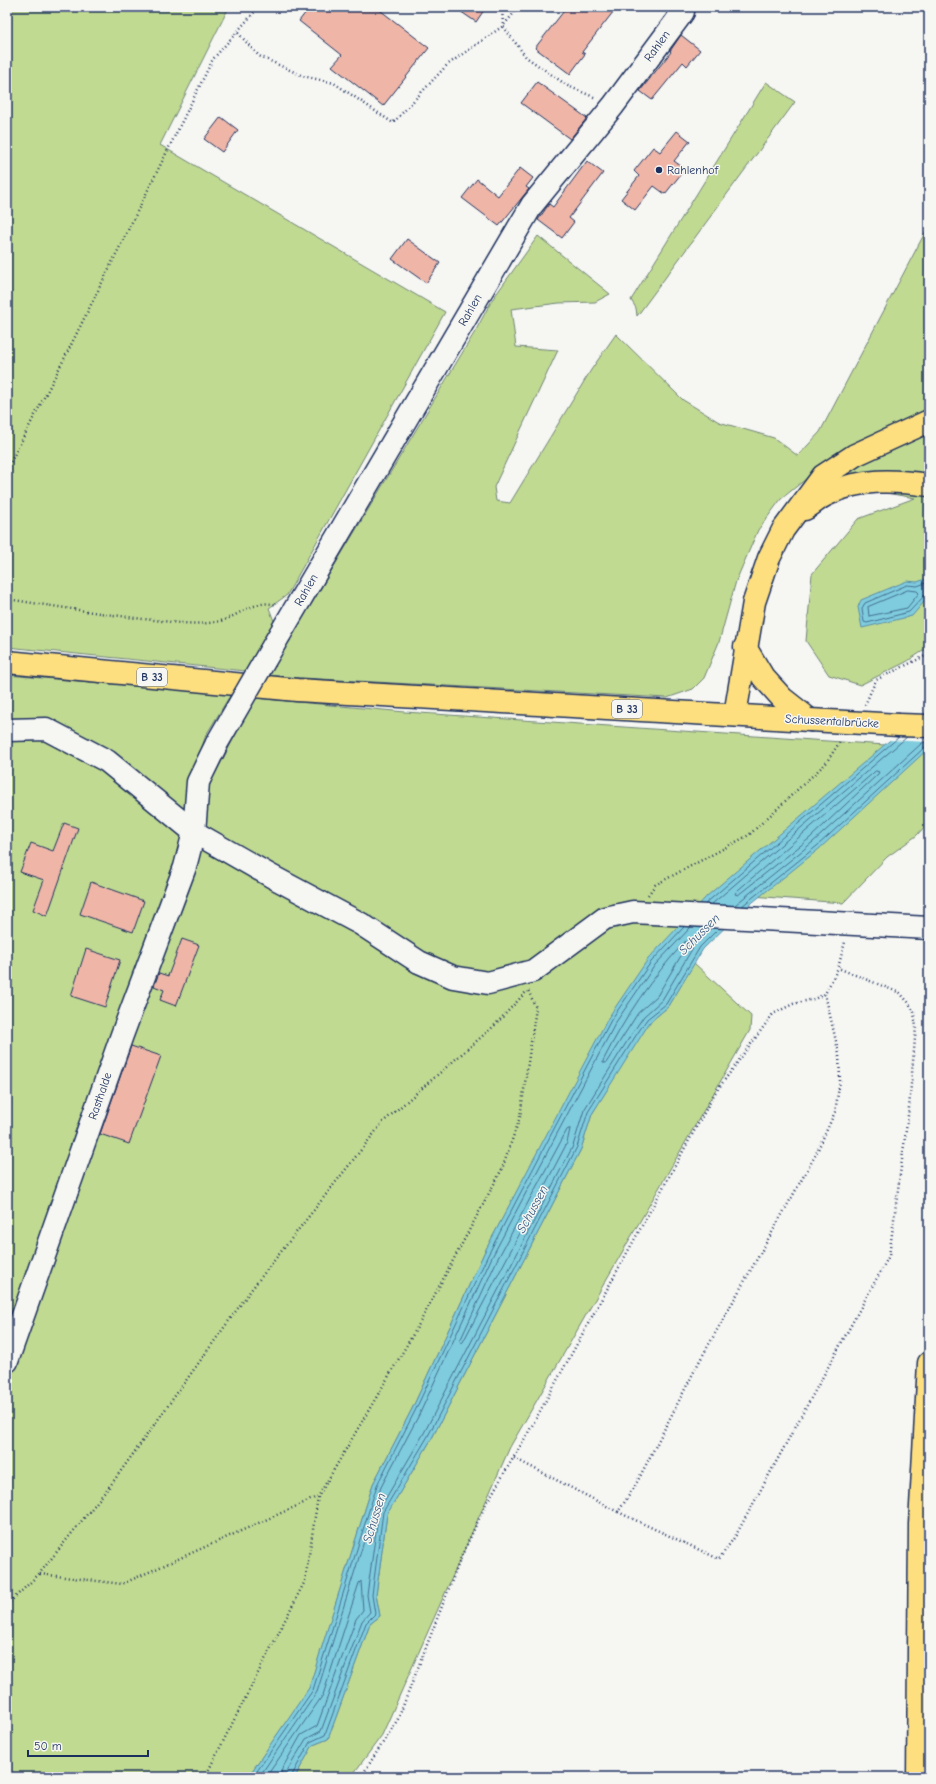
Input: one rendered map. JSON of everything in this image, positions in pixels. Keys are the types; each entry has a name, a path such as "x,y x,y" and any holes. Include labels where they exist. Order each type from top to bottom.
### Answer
{"main road":[{"path":"735,715 745,647 754,602 763,573 773,549 784,530 823,476 855,455 929,421"},
{"path":"794,517 828,494 861,483 900,480 929,485"},
{"path":"745,647 763,677 782,698 810,720"},
{"name":"B 33","path":"7,662 305,690 735,715"},
{"name":"Schussentalbrücke","path":"735,715 929,726"},
{"path":"918,1777 918,1587 929,1364"}],"street":[{"name":"Rahlen","path":"217,743 532,205 613,106 683,12 677,7"},
{"path":"7,730 46,729 107,761 194,832 271,876 361,924 419,962 454,977 488,983 530,981 605,918 640,912 848,922 929,928"},
{"name":"Rasthalde","path":"7,1361 122,1035 185,867 194,832 198,782 217,743"}],"path":[{"path":"7,469 63,361 213,59 238,33 259,7"},
{"path":"502,7 504,26 526,57 568,86 613,106"},
{"path":"238,33 259,56 302,76 334,83 393,123 447,65 504,26 518,7"},
{"path":"7,599 89,613 187,624 217,622 252,607 271,604 294,611"},
{"path":"862,709 876,680 929,654"},
{"path":"640,912 655,885 749,834 826,763 842,739"},
{"path":"361,1777 398,1719 462,1555 486,1504 514,1458 715,1093 773,1014 793,1004 814,999 825,994 838,968 848,922"},
{"path":"514,1458 618,1512 719,1559 736,1535 889,1256 909,1108 916,1027 914,1012 900,993 838,968"},
{"path":"205,1777 305,1581 318,1497 418,1326 502,1169 520,1117 536,1008 530,981"},
{"path":"7,1605 39,1574 113,1482 251,1290 384,1122 494,1026 530,981"},
{"path":"618,1512 634,1488 699,1362 815,1156 835,1112 840,1081 839,1054 825,994"},
{"path":"39,1574 122,1584 318,1497"}],"green space":[{"path":"7,7 229,7 160,145 445,312 287,595 269,608 274,621 246,671 7,647"},
{"path":"766,82 795,102 637,316 636,308 631,300"},
{"path":"929,225 929,485 828,494 822,466 781,499 758,530 736,581 719,642 704,678 693,689 667,698 266,676 303,604 309,608 476,330 492,300 538,236 610,294 595,302 559,303 511,309 516,347 558,350 494,487 496,501 510,503 591,370 616,334 683,400 719,422 774,438 798,456 820,432"},
{"path":"910,490 929,496 929,647 906,662 860,685 829,675 806,641 812,574 858,519 915,498 875,491"},
{"path":"7,675 231,694 206,735 189,785 206,791 255,698 405,712 929,748 929,822 916,836 887,857 843,903 752,896 707,896 544,1141 484,1253 412,1409 373,1484 309,1689 248,1777 7,1777"},
{"path":"694,963 751,1016 750,1030 510,1447 382,1735 351,1777 295,1777 313,1745 328,1739 370,1624 380,1616 376,1595 387,1514 432,1438 581,1149 592,1114 638,1039 650,1022 669,1006"}],"water":[{"path":"929,578 929,596 912,616 862,628 858,607 861,600 907,581 917,582"},
{"name":"Schussen","path":"929,707 929,748 819,849 743,910 703,949 669,1006 650,1022 592,1114 581,1149 432,1438 387,1514 376,1595 380,1616 370,1624 328,1739 313,1745 295,1777 248,1777 309,1688 373,1484 412,1409 484,1253 608,1018 648,959 707,896"}],"pier":[{"path":"928,705 929,742 886,740"}],"building":[{"path":"310,7 376,7 429,48 383,106 332,66 342,55 299,21"},
{"path":"454,7 486,7 476,22"},
{"path":"567,7 617,7 582,52 585,54 570,74 535,48"},
{"path":"681,35 700,50 687,66 683,62 652,100 640,91 671,52 670,51"},
{"path":"537,82 587,118 570,139 521,103"},
{"path":"221,117 238,130 222,152 204,139"},
{"name":"Rahlenhof","path":"677,131 690,141 674,161 685,169 665,194 654,186 635,210 621,199 639,176 634,171 653,147 660,152"},
{"path":"587,161 603,173 569,218 574,222 562,238 538,220 549,204 553,207"},
{"path":"520,168 533,178 526,187 529,189 499,226 462,198 477,179 498,196"},
{"path":"407,239 440,263 426,283 392,259"},
{"path":"64,823 78,828 47,916 33,910 44,880 20,872 31,843 53,851"},
{"path":"91,882 144,901 133,932 80,914"},
{"path":"182,939 199,945 176,1006 160,1000 164,990 154,986 159,973 168,976"},
{"path":"86,949 120,960 105,1007 71,996"},
{"path":"131,1046 161,1056 129,1144 100,1134"}],"place":[{"name":"Rahlenhof","path":"659,170"}]}
